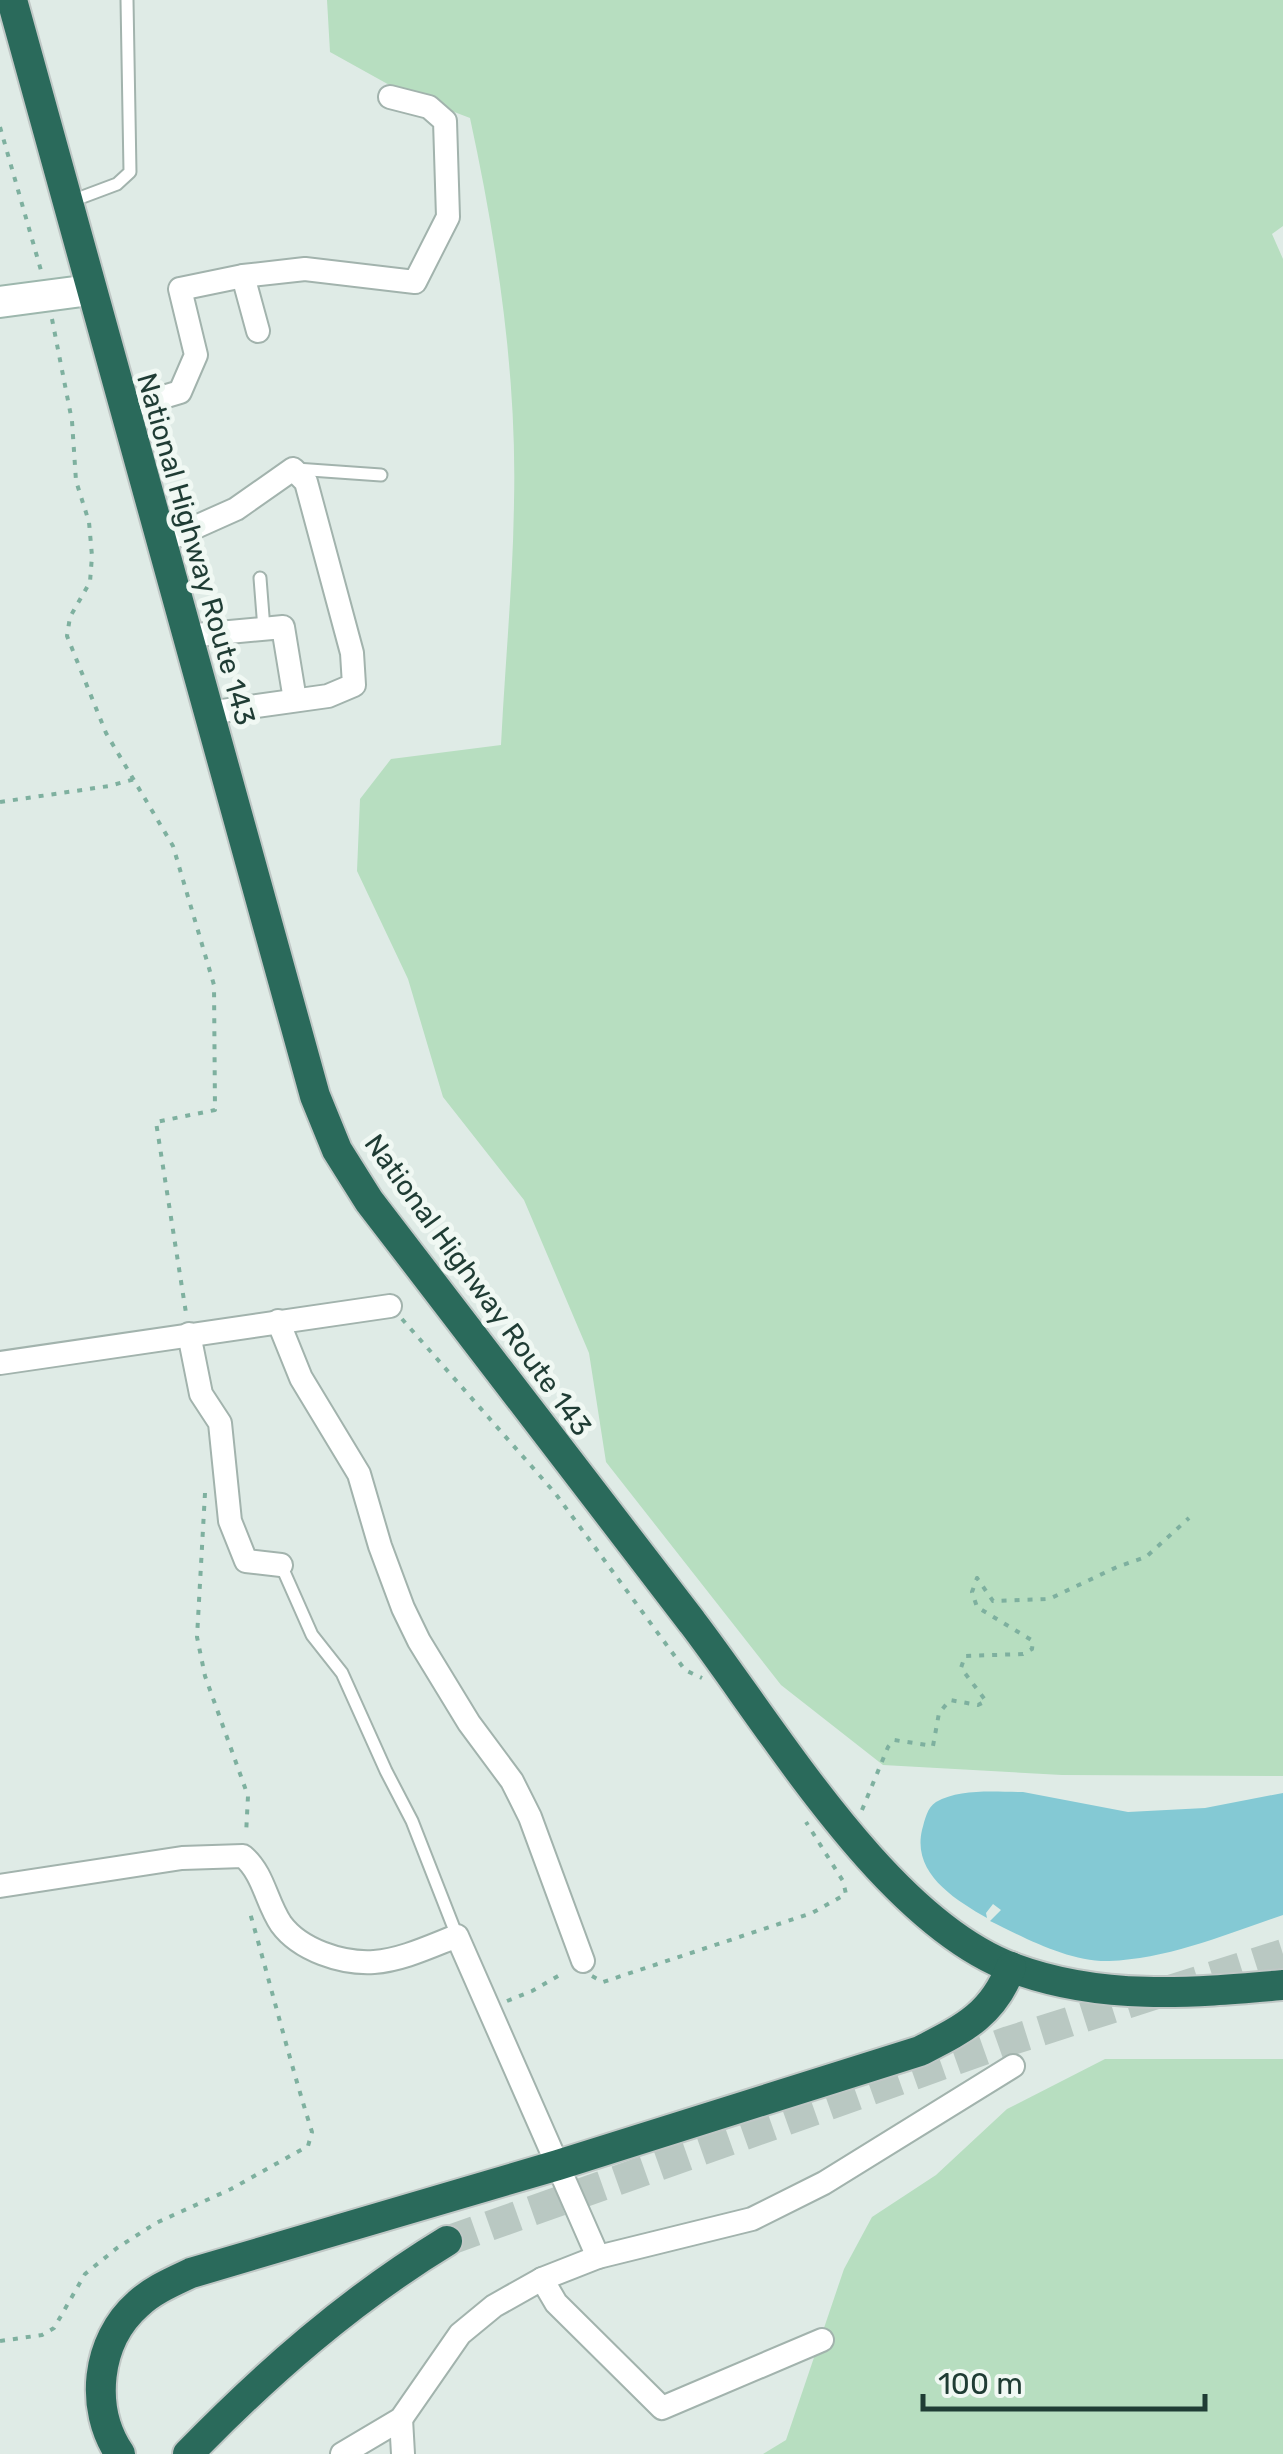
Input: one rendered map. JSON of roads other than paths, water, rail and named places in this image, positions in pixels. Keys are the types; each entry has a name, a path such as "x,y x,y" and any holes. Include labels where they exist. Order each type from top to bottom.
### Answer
{"highway":[{"name":"National Highway Route 143","path":"12,0 315,1096 337,1150 368,1201 728,1670 850,1836 935,1919 1010,1967 1102,1990 1142,1994 1283,1985"},
{"path":"120,2454 106,2428 100,2401 101,2374 120,2324 137,2304 160,2287 192,2273 920,2052 984,2013 1002,1992 1010,1967"},
{"path":"188,2454 301,2344 405,2266 447,2241"}],"main road":[{"path":"0,302 90,290"}],"street":[{"path":"123,410 180,392 196,355 180,289 306,269 416,282 448,217 445,122 429,106 390,97"},
{"path":"243,276 258,331"},
{"path":"160,543 236,510 293,468 306,482 352,653 354,686 328,696 208,713"},
{"path":"186,636 283,627 295,700"},
{"path":"0,1363 390,1306"},
{"path":"278,1321 302,1378 359,1474 403,1608 469,1723 512,1781 530,1817 584,1961"},
{"path":"189,1334 202,1394 220,1423 230,1521 246,1560 281,1565"},
{"path":"0,1886 182,1858 244,1856 254,1866 281,1923 300,1943 331,1956 373,1962 416,1952 457,1936 598,2258"},
{"path":"342,2454 401,2418 460,2334 494,2306 542,2279 598,2258 752,2218 824,2183 1013,2066"},
{"path":"542,2279 556,2304 662,2408 822,2340"},
{"path":"401,2418 403,2454"}],"lane":[{"path":"66,203 117,184 130,172 127,0"},
{"path":"293,468 382,475"},
{"path":"260,578 264,629"},
{"path":"281,1565 312,1636 342,1673 412,1821 457,1936"}],"water":[{"path":"1023,1792 1128,1812 1205,1808 1283,1793 1283,1915 1175,1951 1109,1961 1078,1958 1018,1935 990,1921 1001,1910 993,1904 987,1918 938,1883 923,1859 921,1845 925,1818 936,1802 967,1793"}],"tunnel":[{"path":"447,2241 1009,2041 1283,1954"}]}
